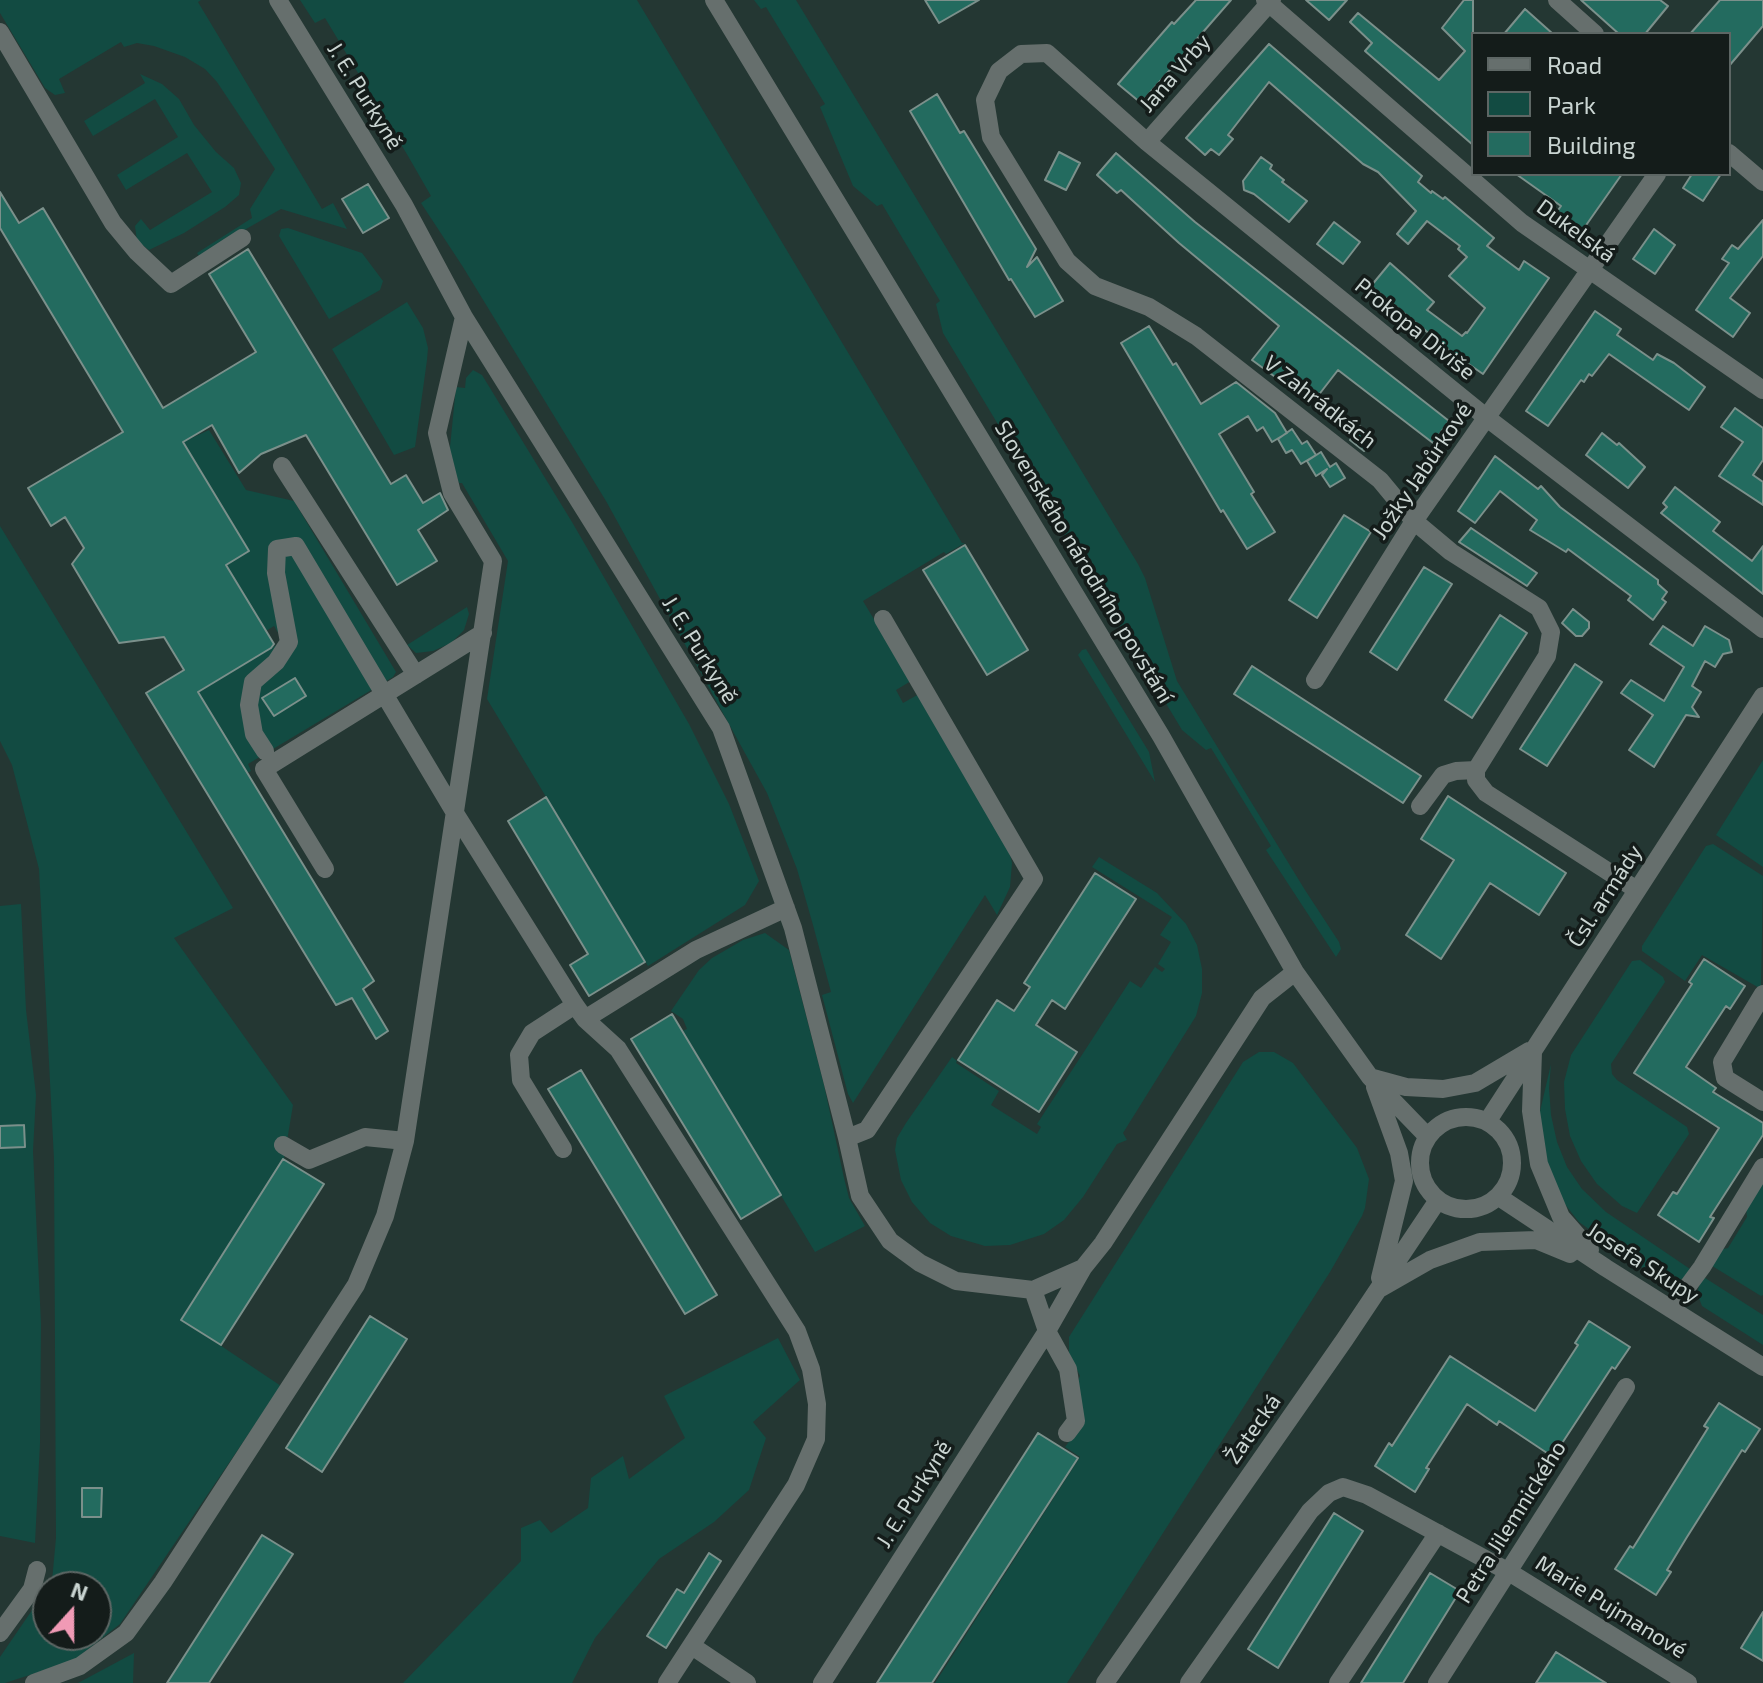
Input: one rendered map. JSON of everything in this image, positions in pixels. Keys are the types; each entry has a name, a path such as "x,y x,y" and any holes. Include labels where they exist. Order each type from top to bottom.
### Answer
{"street":[{"name":"J. E. Purkyně","path":"278,0 404,205 464,317 721,728 786,908 860,1196 890,1241 920,1263 956,1281 1033,1290 1083,1268"},
{"name":"Slovenského národního povstání","path":"714,0 1161,736 1295,972 1370,1077 1428,1137"},
{"path":"1557,0 1593,32"},
{"name":"Jana Vrby","path":"1147,142 1269,1"},
{"name":"Dukelská","path":"1269,1 1522,223 1763,390"},
{"path":"0,32 113,223 137,252 171,284 242,238"},
{"name":"Prokopa Diviše","path":"1047,53 1147,142 1487,418 1763,629"},
{"name":"V Zahrádkách","path":"1047,53 1021,54 999,71 985,100 991,137 1067,261 1095,286 1149,307 1196,336 1380,480 1414,521 1451,552 1539,608 1551,632 1547,656 1476,770"},
{"path":"1731,155 1763,182"},
{"name":"Jožky Jabůrkové","path":"1315,680 1414,521 1656,176"},
{"path":"34,1683 80,1666 126,1633 163,1582 356,1285 385,1216 405,1141 493,561 452,493 437,433 464,317"},
{"path":"282,466 416,675"},
{"path":"265,751 254,734 249,705 253,682 276,662 289,642 276,573 277,549 296,546 455,813 580,1012 618,1049 797,1331 811,1369 817,1404 816,1439 796,1485 667,1683"},
{"path":"847,1138 867,1130 1034,879 883,619"},
{"path":"325,869 264,769 483,633"},
{"name":"Čsl. armády","path":"1487,1122 1763,696"},
{"path":"1420,806 1443,775 1476,770 1476,780 1486,793 1637,890"},
{"path":"563,1149 521,1080 519,1055 532,1033 786,908"},
{"name":"J. E. Purkyně","path":"822,1683 1047,1331 1083,1268 1103,1243 1262,998 1295,972"},
{"path":"1763,994 1722,1062 1725,1078 1763,1102"},
{"path":"1370,1077 1406,1087 1443,1089 1475,1083 1533,1049"},
{"path":"1533,1049 1531,1111 1539,1164 1561,1217 1606,1268"},
{"path":"1370,1077 1395,1141 1404,1181 1377,1290"},
{"path":"1461,1117 1487,1122 1508,1143 1512,1171 1507,1185 1499,1197 1475,1209 1462,1210 1438,1200 1428,1190 1422,1177 1422,1150 1428,1137 1448,1121 1461,1117"},
{"path":"283,1145 309,1160 365,1137 405,1141"},
{"path":"1671,1309 1702,1267 1763,1167"},
{"name":"Josefa Skupy","path":"1499,1197 1763,1367"},
{"name":"Žatecká","path":"1105,1683 1438,1200"},
{"path":"1377,1290 1430,1260 1480,1242 1536,1240 1606,1268"},
{"path":"1033,1290 1047,1331 1068,1369 1076,1421 1067,1433"},
{"name":"Petra Jilemnického","path":"1437,1683 1626,1387"},
{"name":"Marie Pujmanové","path":"1193,1676 1310,1511 1329,1493 1343,1487 1367,1495 1509,1572 1688,1683"},
{"path":"1338,1683 1438,1533"},
{"path":"0,1633 32,1589 37,1570"},
{"path":"692,1646 747,1683"}],"green space":[{"path":"0,0 201,0 198,2 322,209 333,203 347,229 281,209 199,256 197,253 252,218 250,209 275,169 217,82 205,69 185,57 137,43 124,47 121,42 59,79 65,93 55,95 45,88 0,13"},
{"path":"300,0 637,0 962,543 965,543 946,554 944,552 863,601 911,681 896,690 903,703 919,694 1007,841 1012,863 1010,887 997,915 985,895 853,1103 822,995 831,992 813,925 797,869 767,793 606,501 421,203 431,196 408,156 325,18 315,23"},
{"path":"754,0 796,0 1138,564 1177,681 1339,942 1341,949 1336,957 1266,850 1271,846 1211,748 1206,750 1182,730 943,333 936,304 940,301 882,204 877,206 853,186 820,107 825,104 766,7 761,9"},
{"path":"140,74 162,84 179,99 194,125 234,168 241,183 239,195 225,207 184,233 149,250 137,241 135,226 141,219 150,230 212,192 187,153 126,190 117,175 178,137 155,99 93,136 84,121 145,83"},
{"path":"288,228 362,253 383,281 380,290 329,319 279,236 281,229"},
{"path":"407,302 423,328 428,348 427,360 415,447 394,455 332,349"},
{"path":"473,370 482,375 572,522 689,724 729,804 759,881 745,905 648,966 487,699 508,561 462,483 459,483 449,457 456,387 465,388 466,378"},
{"path":"209,430 246,490 294,501 396,672 393,677 248,764 251,771 247,773 198,692 283,641 274,626 266,631 226,565 249,551 183,442"},
{"path":"0,526 233,908 174,938 293,1105 284,1159 181,1319 281,1386 120,1624 112,1630 112,1571 53,1571 56,1538 54,1159 39,869 12,765 0,741"},
{"path":"467,607 469,614 464,630 451,643 433,651 416,653 407,645"},
{"path":"1086,649 1149,752 1155,782 1078,655"},
{"path":"1763,760 1763,867 1716,835"},
{"path":"1713,844 1763,876 1761,989 1702,955 1685,981 1642,951 1642,946 1706,846"},
{"path":"1099,857 1157,893 1186,924 1197,945 1202,969 1202,993 1196,1016 1123,1133 1127,1140 1117,1144 1083,1197 1064,1220 1044,1234 1010,1245 985,1246 951,1236 930,1223 912,1202 901,1180 895,1150 897,1138 906,1123 952,1057 956,1063 999,1091 991,1105 1037,1134 1041,1127 1037,1124 1130,981 1141,988 1155,967 1162,972 1165,969 1158,964 1171,942 1160,935 1172,917 1092,867"},
{"path":"21,904 26,1010 36,1095 33,1151 41,1324 35,1543 0,1536 0,906"},
{"path":"765,933 789,950 849,1198 865,1226 815,1252 682,1031 687,1029 683,1019 671,1011 699,970 712,958 743,940"},
{"path":"1640,960 1663,977 1665,982 1611,1064 1612,1074 1687,1127 1689,1134 1637,1213 1622,1206 1597,1184 1581,1161 1570,1136 1564,1082 1571,1055 1632,961"},
{"path":"1259,1052 1274,1052 1293,1063 1357,1148 1369,1179 1362,1216 1330,1272 1067,1683 935,1683 1080,1457 1065,1447 1074,1435 1083,1410 1077,1382 1080,1376 1069,1353 1069,1337 1243,1062"},
{"path":"1551,1064 1551,1115 1567,1167 1582,1189 1606,1212 1693,1271 1682,1279 1661,1281 1579,1222 1560,1198 1548,1174 1538,1120"},
{"path":"1763,1179 1761,1296 1709,1264 1718,1250 1728,1248 1747,1217 1746,1207"},
{"path":"1702,1276 1763,1315 1763,1345 1702,1306 1697,1293"},
{"path":"778,1338 800,1380 753,1422 766,1438 749,1490 714,1522 659,1559 595,1638 572,1683 403,1683 521,1561 521,1528 540,1520 551,1533 588,1508 591,1478 623,1456 629,1479 685,1438 664,1396"},
{"path":"32,1610 32,1651 86,1651 73,1661 5,1683 0,1683 0,1657"},
{"path":"134,1653 133,1683 78,1683"}],"building":[{"path":"925,0 979,0 939,23"},
{"path":"1196,0 1231,0 1141,103 1118,84 1172,22 1174,24"},
{"path":"1306,0 1347,0 1329,20"},
{"path":"1464,0 1473,0 1471,143 1365,51 1372,43 1350,22 1358,13 1439,80 1465,51 1442,28"},
{"path":"1581,0 1660,0 1668,6 1647,32 1617,32"},
{"path":"1720,0 1763,0 1763,26 1731,64 1731,32 1692,32"},
{"path":"1525,9 1551,32 1506,32"},
{"path":"1269,44 1422,176 1418,182 1431,193 1443,199 1445,197 1494,238 1487,246 1519,270 1524,261 1549,278 1483,374 1457,356 1449,358 1448,349 1371,286 1390,263 1434,302 1427,310 1462,336 1485,308 1449,276 1467,257 1458,249 1460,246 1427,221 1408,244 1397,234 1416,211 1378,172 1363,164 1269,82 1228,135 1233,139 1219,155 1211,149 1205,155 1186,138"},
{"path":"937,94 960,133 964,131 1036,249 1027,267 1037,257 1063,301 1035,317 1009,280 910,111"},
{"path":"1059,152 1080,163 1066,190 1045,180"},
{"path":"1116,153 1195,222 1449,421 1433,443 1338,370 1314,401 1308,401 1252,360 1279,326 1121,190 1117,193 1097,175"},
{"path":"1261,157 1272,165 1270,169 1284,180 1282,182 1307,201 1289,222 1254,194 1244,190 1243,181"},
{"path":"1519,176 1621,176 1582,231 1578,228 1574,234 1562,225 1566,219 1556,213 1561,206"},
{"path":"1691,176 1720,176 1703,201 1683,188"},
{"path":"368,184 389,218 363,233 342,199"},
{"path":"0,192 19,223 43,208 163,408 256,352 209,274 248,249 391,484 406,475 423,503 440,493 448,510 418,530 437,561 397,585 306,435 261,454 239,473 212,425 183,442 249,551 226,565 274,644 198,692 374,981 363,989 388,1031 376,1039 352,998 336,1005 146,693 184,670 164,637 119,643 72,564 84,548 65,517 51,526 28,488 123,432 0,228"},
{"path":"1763,220 1763,256 1730,298 1750,313 1733,337 1696,310 1729,263 1722,259 1732,245 1738,249"},
{"path":"1334,222 1360,242 1343,264 1317,244"},
{"path":"1654,229 1675,245 1655,274 1633,259"},
{"path":"1595,311 1621,329 1617,335 1653,360 1657,354 1705,387 1689,410 1609,354 1592,376 1589,374 1584,382 1581,380 1548,426 1526,411"},
{"path":"1149,326 1201,404 1236,382 1275,413 1287,433 1272,442 1263,427 1257,431 1248,416 1219,434 1275,532 1247,549 1223,510 1221,512 1121,343"},
{"path":"1735,408 1763,428 1763,460 1753,475 1763,482 1763,505 1719,476 1743,442 1721,427"},
{"path":"1360,426 1375,438 1364,451 1350,440"},
{"path":"1292,429 1302,444 1307,441 1316,455 1301,464 1292,450 1286,453 1278,439"},
{"path":"1602,433 1617,445 1619,443 1645,467 1628,488 1586,455"},
{"path":"1321,452 1330,467 1336,463 1345,478 1330,487 1322,475 1327,469 1316,476 1307,461"},
{"path":"1495,456 1538,489 1541,486 1560,507 1658,580 1667,592 1662,599 1666,602 1653,620 1628,600 1631,596 1568,549 1566,552 1530,530 1537,520 1500,491 1475,523 1458,511"},
{"path":"1675,487 1720,522 1713,531 1752,561 1763,546 1763,594 1661,513 1667,507 1663,503"},
{"path":"1344,515 1371,532 1317,618 1289,600"},
{"path":"1471,528 1537,573 1527,586 1459,542"},
{"path":"965,545 1028,650 987,675 923,570"},
{"path":"1424,567 1452,584 1397,670 1370,652"},
{"path":"1573,609 1589,622 1589,628 1582,636 1576,636 1562,623"},
{"path":"1500,615 1527,633 1472,718 1445,700"},
{"path":"1663,626 1693,646 1705,626 1729,640 1732,652 1723,654 1715,667 1705,661 1692,686 1701,692 1692,707 1699,717 1686,715 1654,767 1629,750 1653,715 1621,693 1631,680 1664,701 1684,667 1650,644"},
{"path":"1575,664 1602,682 1547,766 1520,749"},
{"path":"1252,666 1421,776 1403,803 1234,694"},
{"path":"295,678 306,696 274,716 262,698"},
{"path":"1448,796 1566,873 1539,915 1490,883 1441,959 1406,935 1454,860 1421,839"},
{"path":"546,797 645,962 589,996 570,965 588,954 508,821"},
{"path":"1095,873 1136,899 1065,1009 1052,1000 1036,1025 1077,1052 1039,1112 958,1060 997,1000 1014,1011 1030,987 1024,983"},
{"path":"1704,959 1745,986 1730,1009 1726,1006 1686,1067 1716,1088 1713,1092 1763,1123 1763,1135 1710,1217 1714,1218 1699,1242 1658,1215 1673,1192 1677,1194 1719,1128 1634,1073 1692,984 1689,982"},
{"path":"672,1014 781,1195 741,1219 631,1039"},
{"path":"581,1070 717,1295 685,1314 548,1089"},
{"path":"24,1125 25,1147 0,1148 0,1126"},
{"path":"283,1159 324,1184 221,1345 181,1320"},
{"path":"370,1316 407,1339 322,1472 286,1448"},
{"path":"1589,1321 1630,1347 1615,1369 1612,1367 1553,1457 1467,1404 1426,1468 1429,1469 1415,1492 1375,1466 1389,1443 1392,1446 1450,1356 1535,1411 1578,1345 1575,1343"},
{"path":"1719,1403 1760,1429 1745,1452 1742,1450 1687,1537 1656,1595 1615,1569 1630,1546 1633,1548 1708,1428 1704,1426"},
{"path":"1038,1433 1078,1458 932,1683 877,1683"},
{"path":"82,1488 102,1488 101,1517 82,1517"},
{"path":"1334,1513 1363,1531 1278,1668 1248,1649"},
{"path":"262,1535 293,1554 209,1683 167,1683"},
{"path":"709,1553 721,1561 666,1648 647,1636 677,1589 684,1593"},
{"path":"1430,1573 1460,1591 1403,1683 1361,1683"},
{"path":"1763,1612 1763,1661 1741,1648"},
{"path":"1556,1652 1606,1683 1536,1683"}]}
